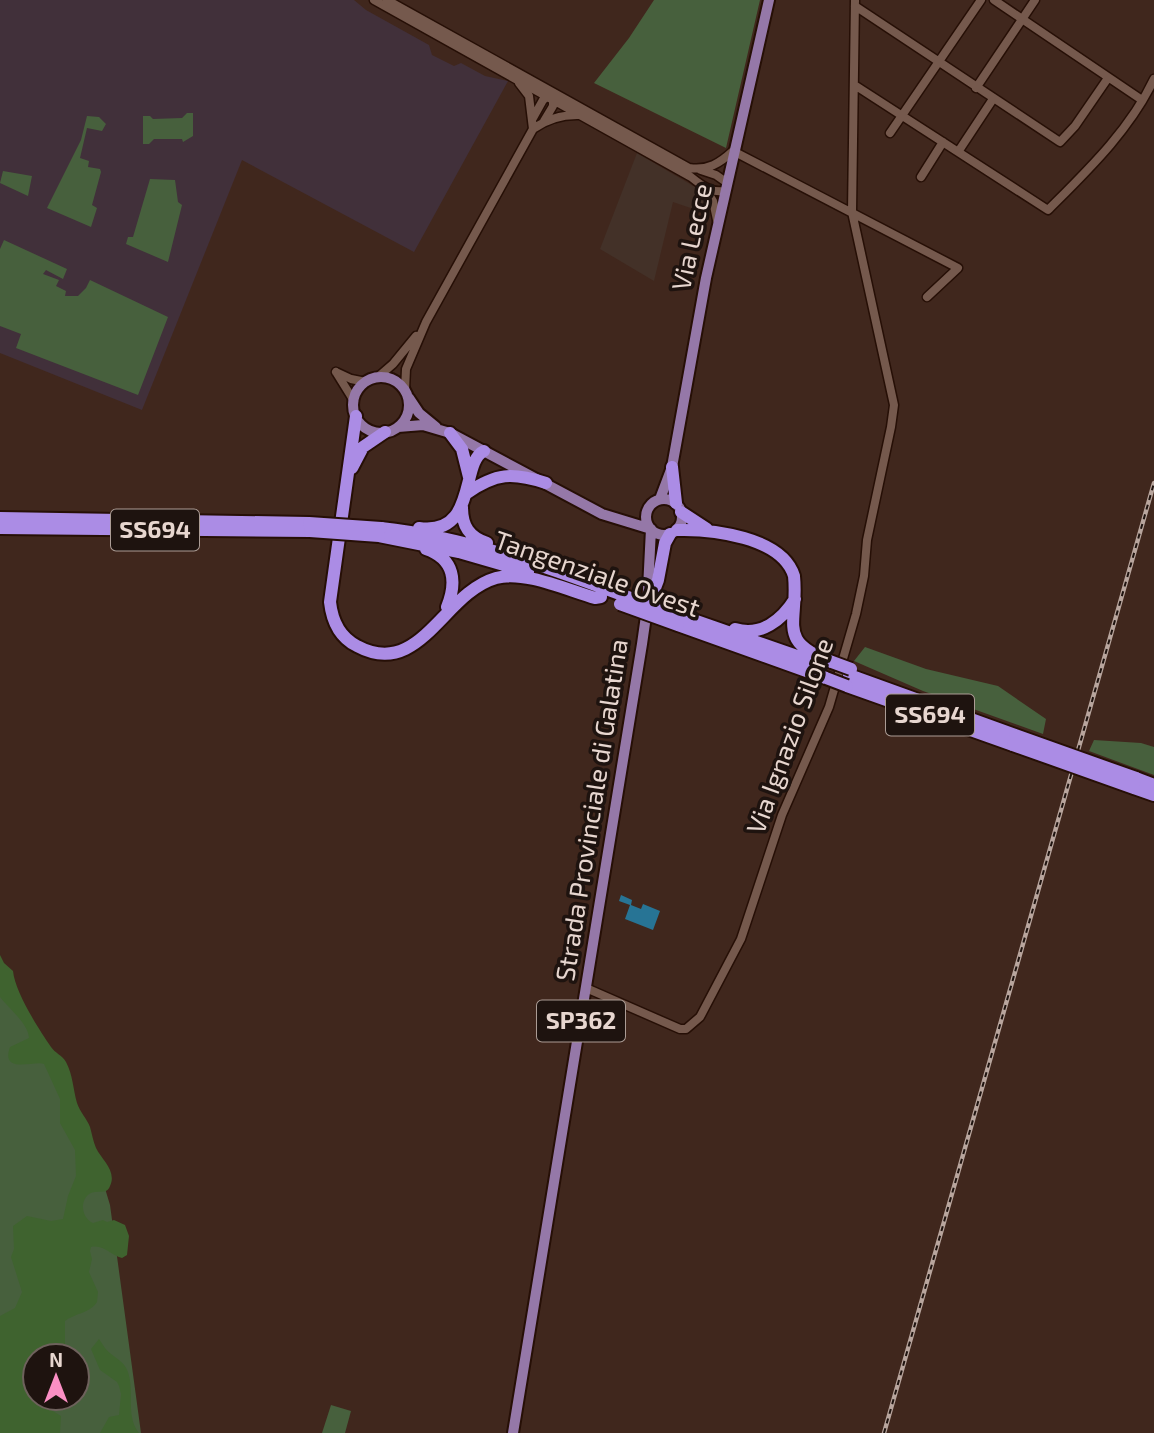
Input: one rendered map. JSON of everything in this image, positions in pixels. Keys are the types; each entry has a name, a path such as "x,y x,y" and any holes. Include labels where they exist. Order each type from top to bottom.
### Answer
{"highway":[{"path":"356,416 330,602 333,618 340,631 351,642 366,650 396,652 418,642 445,613 476,587 505,576 525,577 595,598 601,597"},
{"path":"444,431 462,449 468,486 462,508 463,524 477,540 583,577 588,582"},
{"path":"348,478 363,447 385,432"},
{"path":"468,486 476,481 485,460 484,451"},
{"path":"672,467 679,508 713,532"},
{"path":"468,486 506,475 546,483"},
{"path":"445,613 454,587 450,569 435,552 390,541 382,534 387,524 435,528 462,508"},
{"name":"Tangenziale Ovest","path":"0,518 310,527 442,538 510,556 588,582 621,599 830,669"},
{"name":"Tangenziale Ovest","path":"0,528 310,527"},
{"path":"648,609 665,542 674,532 713,532 754,542 783,556 792,567 795,599 793,628 798,644 830,669 849,676"},
{"name":"Tangenziale Ovest","path":"382,534 491,559 601,597 621,599"},
{"path":"681,619 693,616 741,631 759,630 783,615 795,599"},
{"name":"SS694","path":"849,676 882,680 885,687 1014,740"},
{"name":"SS694","path":"849,676 1014,740 1135,783 1154,795"},
{"name":"SS694","path":"1135,783 1154,785"}],"main road":[{"name":"Via Lecce","path":"660,499 672,467 725,186 769,0"},
{"path":"444,431 424,425 398,427 385,432 371,431 356,416 356,393 366,382 378,377 393,380 406,393 419,413 444,431 602,514 660,535 674,532 681,523 679,508 666,499 652,503 647,511 646,521 651,530"},
{"path":"398,427 407,416 406,393"},
{"path":"602,514 624,518 635,517 647,511"},
{"name":"Strada Provinciale di Galatina","path":"513,1433 648,609 651,530"}],"street":[{"path":"373,0 517,80 674,161 716,175 725,186 718,192 705,188"},
{"path":"387,0 579,115 691,177 705,188 713,201 718,223"},
{"path":"890,132 981,0"},
{"path":"994,0 1142,100"},
{"path":"976,88 1035,0"},
{"path":"852,212 856,86 855,3"},
{"path":"855,3 976,88 1060,142 1075,126 1108,78"},
{"path":"856,86 1048,210 1123,129 1154,79"},
{"path":"517,80 529,96 533,129"},
{"path":"533,119 550,97"},
{"path":"544,121 553,106 550,97"},
{"path":"958,152 993,99"},
{"path":"406,393 406,369 426,322 533,129 544,121 559,116 579,115"},
{"path":"921,177 943,142"},
{"path":"699,170 713,166 733,151 958,268 927,297"},
{"name":"Via Ignazio Silone","path":"586,988 680,1029 686,1029 700,1017 741,939 782,815 829,707 856,614 864,576 867,540 894,405 852,212"},
{"path":"378,377 393,365 426,322"},
{"path":"354,401 336,372 366,382"},
{"path":"650,553 654,570 657,573 659,571"}],"shaded area":[{"path":"0,0 354,0 366,10 429,45 432,55 454,66 461,63 485,76 508,81 414,252 242,160 142,410 0,353"},
{"path":"637,153 695,187 707,198 711,208 711,215 673,202 654,281 600,249"}],"green space":[{"path":"654,0 760,0 726,148 594,83"},
{"path":"187,113 193,113 193,136 183,142 182,139 154,139 149,144 143,144 143,116 153,119 182,118"},
{"path":"87,116 99,117 106,124 102,131 87,128 80,158 89,161 88,167 100,169 101,172 92,205 97,208 91,227 47,208 81,140"},
{"path":"3,171 32,176 28,196 0,183"},
{"path":"150,179 175,180 178,202 182,205 168,262 126,244 128,237 133,237"},
{"path":"4,240 67,269 63,279 46,270 43,274 59,280 56,286 66,291 65,296 78,296 90,280 168,317 138,395 16,348 21,334 0,326 0,249"},
{"path":"865,647 926,669 998,686 1046,719 1043,734 923,691 854,661"},
{"path":"1094,740 1141,743 1154,747 1154,775 1089,751"},
{"path":"0,955 13,971 22,999 40,1030 66,1062 78,1106 90,1127 96,1148 112,1175 109,1189 91,1193 85,1198 85,1216 93,1223 114,1220 125,1225 129,1236 127,1255 122,1258 103,1248 91,1247 89,1272 98,1292 97,1302 65,1321 65,1342 21,1342 21,1412 54,1412 61,1416 60,1433 0,1433 0,1316 15,1308 22,1292 11,1257 14,1249 13,1226 27,1216 51,1221 63,1219 76,1176 75,1150 60,1123 60,1099 44,1064 14,1064 10,1061 10,1047 29,1038 22,1022 0,997"},
{"path":"0,965 92,1145 110,1205 141,1433 0,1433"},
{"path":"99,1339 128,1372 132,1419 139,1433 100,1433 109,1417 119,1415 121,1394 117,1382 100,1370 91,1349"},
{"path":"331,1405 351,1411 345,1433 322,1433"}],"water":[{"path":"621,895 632,900 631,905 641,909 643,904 660,911 653,930 625,919 630,905 619,901"}],"railway":[{"path":"884,1433 1154,483"}]}
